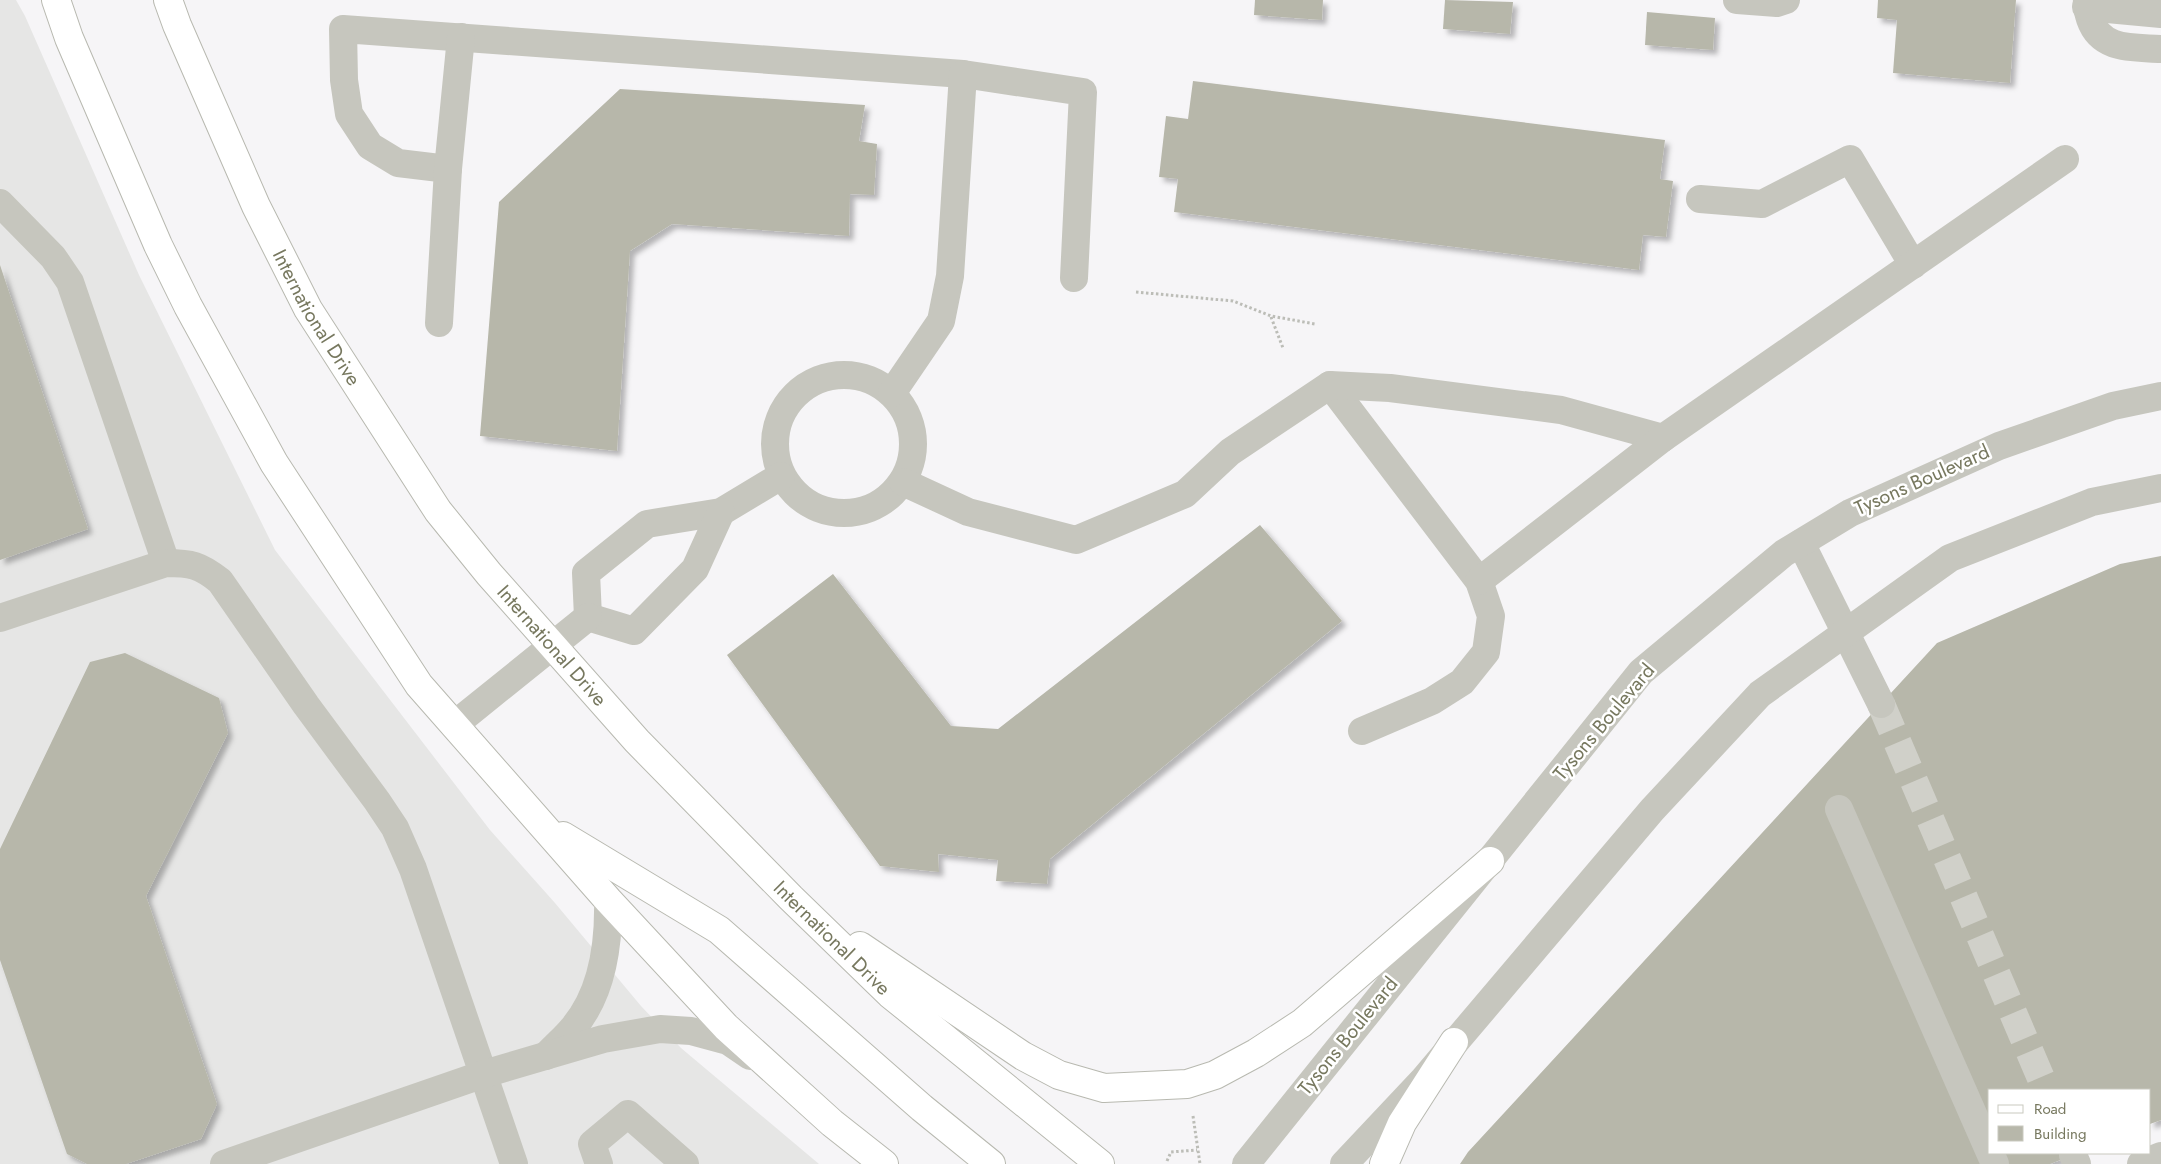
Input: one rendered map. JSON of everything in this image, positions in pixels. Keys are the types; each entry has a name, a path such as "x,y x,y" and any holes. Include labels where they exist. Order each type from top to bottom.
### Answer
{"main road":[{"path":"40,0 69,38"},
{"path":"56,0 69,38 158,245 188,306 274,463 419,685 608,900 726,1027 832,1123 884,1164"},
{"name":"International Drive","path":"168,0 177,25 256,206 308,308 438,511 489,574 637,741 791,898 890,994 1100,1164"},
{"path":"540,822 719,930 922,1108 991,1164"},
{"path":"791,898 934,998 1023,1056 1059,1075 1104,1088 1160,1086 1187,1084 1215,1075 1256,1053 1302,1023 1490,861"},
{"path":"1384,1164 1402,1124 1454,1042"}],"street":[{"path":"1737,0 1777,4 1786,0"},
{"path":"2161,14 2086,4 2092,25 2102,39 2122,46 2161,49"},
{"path":"448,169 398,162 370,146 349,114 344,80 343,29 964,74 1084,92 1074,278"},
{"path":"439,323 448,169 461,37"},
{"path":"892,393 941,321 950,276 964,74"},
{"path":"1700,199 1762,204 1850,159 1913,264"},
{"path":"1478,581 1663,438 2065,159"},
{"path":"0,203 53,257 70,282 166,563"},
{"path":"847,374 871,379 892,393 906,412 914,436 912,460 903,482 886,500 865,511 840,514 817,509 796,495 781,476 774,445 775,428 784,406 801,388 823,377 847,374"},
{"path":"903,482 968,512 1076,540 1185,494 1230,452 1330,386 1390,388 1561,410 1663,438"},
{"path":"1330,386 1478,581 1491,616 1486,652 1462,682 1432,701 1362,731"},
{"name":"Tysons Boulevard","path":"1246,1164 1641,672 1784,553 1850,513 1999,446 2113,406 2161,396"},
{"path":"588,617 586,573 647,524 721,512 781,476"},
{"path":"1344,1164 1424,1079 1652,810 1760,694 1950,558 2092,502 2161,488"},
{"path":"588,617 634,631 695,569 721,512"},
{"path":"1802,543 1881,704"},
{"path":"0,618 166,563 188,563 205,569 220,581 306,705 395,828 413,868 514,1164"},
{"path":"454,725 588,617"},
{"path":"1839,809 1988,1148"},
{"path":"543,1058 574,1027 593,995 607,948 608,900"},
{"path":"224,1164 484,1074 603,1039 660,1029 691,1031 728,1041 776,1073"},
{"path":"600,1164 592,1144 628,1114 685,1164"},
{"path":"2140,1164 2161,1156"}],"path":[{"path":"1136,292 1233,301 1271,316 1315,324"},
{"path":"1271,316 1284,348"},
{"path":"1192,1116 1200,1164"},
{"path":"1167,1161 1171,1152 1198,1150"}],"shaded area":[{"path":"0,0 16,0 25,16 139,275 275,550 490,830 555,903 641,1006 681,1048 819,1164 0,1164"}],"building":[{"path":"1255,0 1323,0 1322,20 1254,15"},
{"path":"1445,0 1513,2 1510,34 1443,29"},
{"path":"1878,0 2016,0 2010,83 1893,73 1897,20 1877,18"},
{"path":"1647,12 1715,18 1713,50 1645,45"},
{"path":"1193,81 1665,140 1660,179 1673,181 1666,237 1643,235 1639,270 1174,212 1178,179 1159,177 1166,116 1188,119"},
{"path":"620,89 865,105 859,141 877,144 874,195 850,194 849,236 672,224 630,251 617,451 480,436 499,202"},
{"path":"0,265 88,529 0,560"},
{"path":"1260,525 1342,621 1050,859 1047,884 996,881 998,860 938,854 939,872 880,866 727,655 833,574 951,726 998,729"},
{"path":"2161,556 2161,1120 2151,1124 2151,1089 1988,1089 1988,1154 2075,1154 2050,1164 1460,1164 1468,1152 1937,643 2120,564"},
{"path":"125,653 219,698 228,733 146,896 217,1104 201,1139 126,1164 87,1164 67,1154 0,960 0,849 90,662"}],"tunnel":[{"path":"1881,704 2046,1089"}]}
